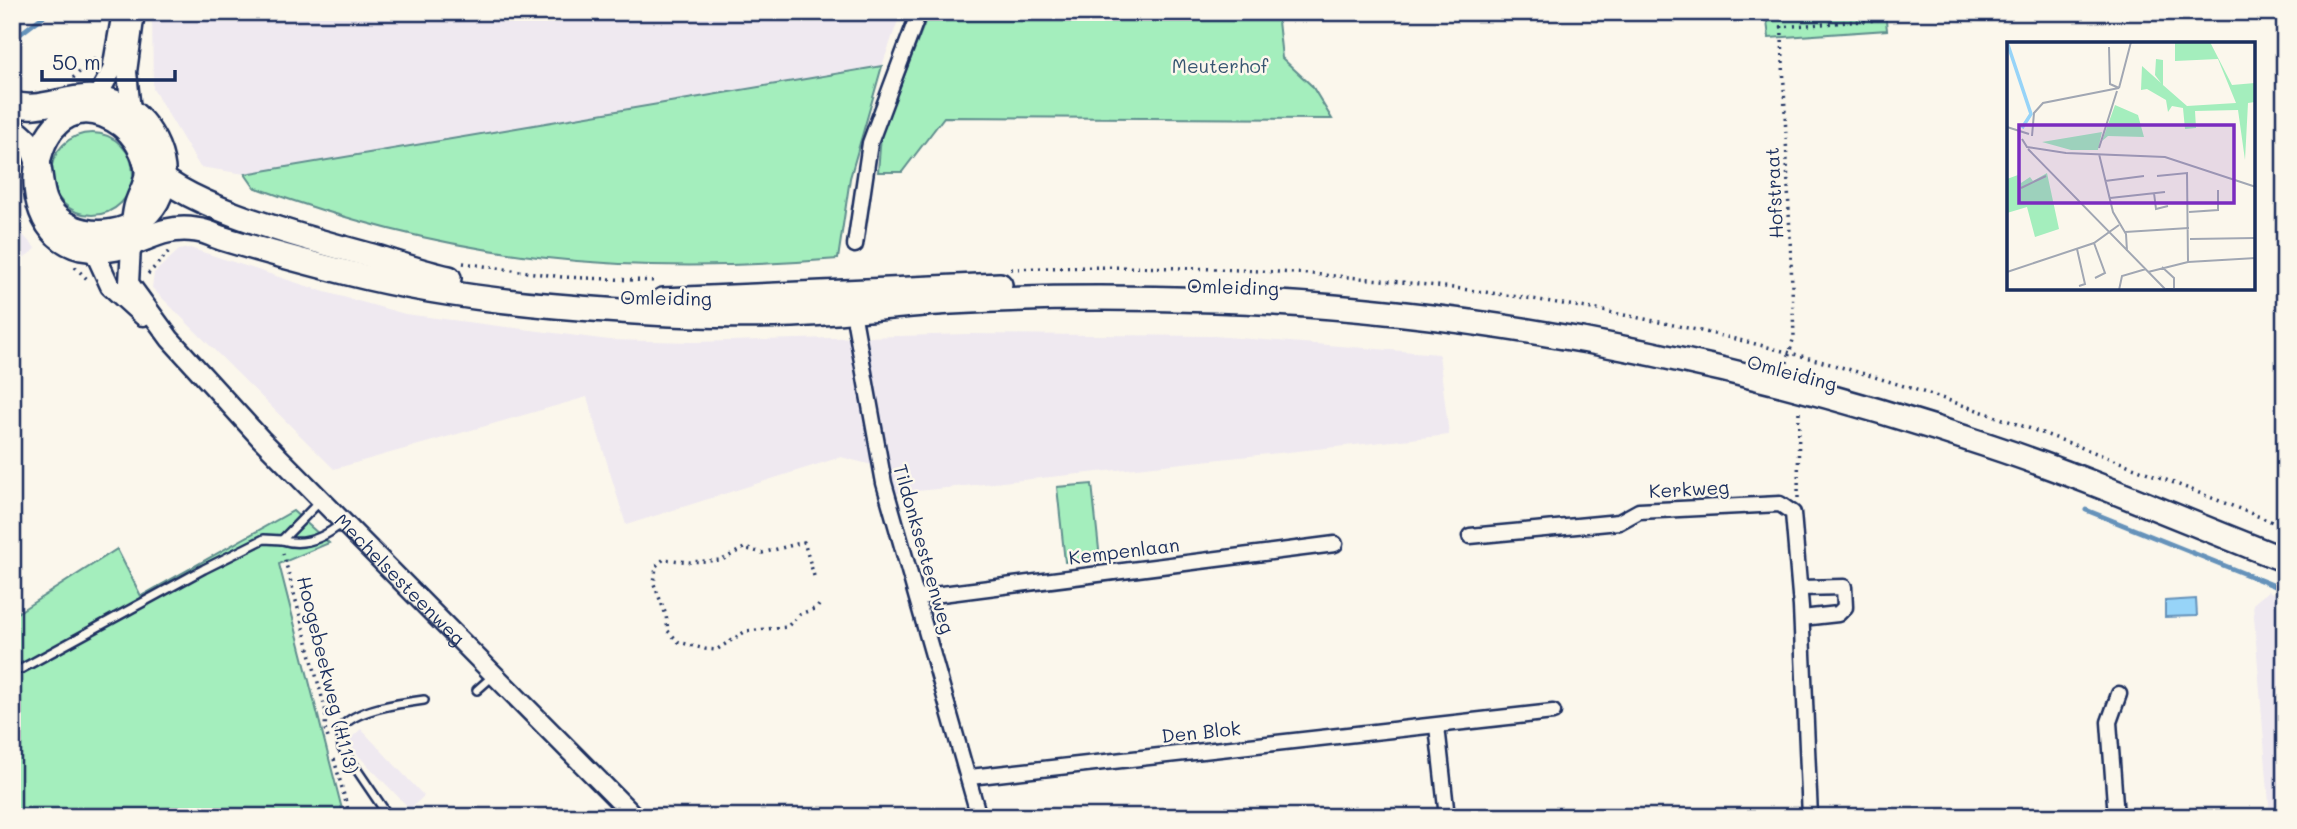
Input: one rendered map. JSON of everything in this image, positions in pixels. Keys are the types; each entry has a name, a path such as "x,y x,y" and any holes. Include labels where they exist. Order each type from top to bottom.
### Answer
{"main road":[{"path":"12,103 28,106 76,96 97,97 131,111 147,127 151,154 146,181 137,203 131,246"},
{"path":"22,147 46,128 75,114 97,97"},
{"path":"75,114 100,116 118,123 151,154"},
{"path":"12,128 43,198 60,219 81,230 101,234 135,222 157,201 163,179"},
{"path":"22,147 23,182 28,204 40,226 60,243 94,251"},
{"name":"Omleiding","path":"151,154 163,179 189,195 279,229 436,275 478,284 579,296 676,301 950,302 1087,298 1228,300 1339,307 1558,335 1712,367 1866,407 2002,450 2285,560"},
{"name":"Omleiding","path":"135,222 162,215 189,218 266,249"},
{"name":"Omleiding","path":"94,251 131,246 160,232 183,229 205,232 371,278 539,305 696,316 792,315 849,300 981,285 1191,285 1284,289 1412,301 1534,318 1787,362 2051,453 2285,545"}],"street":[{"path":"97,97 112,70 122,12"},
{"path":"131,111 127,72 135,12"},
{"path":"855,245 870,143 919,12"},
{"name":"Mechelsesteenweg","path":"131,246 129,283 170,339"},
{"name":"Mechelsesteenweg","path":"94,251 110,286 170,339 321,500 635,817"},
{"name":"Tildonksesteenweg","path":"849,300 873,435 979,817"},
{"name":"Kerkweg","path":"1470,536 1619,522 1639,511 1780,504 1793,513"},
{"path":"1793,513 1802,618 1810,817"},
{"name":"Kempenlaan","path":"918,597 1335,544"},
{"path":"1800,588 1844,587 1845,607 1838,614 1802,618"},
{"path":"2116,817 2109,722 2119,694"},
{"name":"Den Blok","path":"970,777 1553,712"},
{"path":"1437,726 1447,817"}],"lane":[{"path":"282,540 321,500"},
{"path":"21,669 264,539 297,544 330,533 343,522"},
{"path":"477,690 494,676"},
{"path":"389,817 342,748 341,728 346,721 393,704 424,700"}],"path":[{"name":"Hofstraat","path":"1781,12 1794,336 1787,362"},
{"path":"1780,27 1878,20"},
{"path":"65,82 100,54"},
{"path":"141,283 173,249"},
{"path":"67,260 91,284"},
{"path":"454,261 562,277 670,281"},
{"path":"1787,362 2010,420 2285,527"},
{"path":"1793,513 1800,493 1800,405"},
{"name":"Hoogebeekweg (H113)","path":"282,540 283,555 327,712 325,729 350,817"},
{"path":"814,576 804,542 762,553 744,548 722,559 689,562 664,559 656,566 653,584 671,636 679,642 710,650 716,650 746,631 787,627 800,614 817,608 821,602"}],"shaded area":[{"path":"152,12 901,12 882,66 245,174 200,167 153,89"},
{"path":"12,223 36,249 12,266"},
{"path":"190,248 325,292 405,314 609,340 695,342 967,334 1214,336 1439,354 1449,435 880,495 872,465 841,457 626,525 587,397 334,469 152,288 154,273 179,250"},
{"path":"2268,591 2285,598 2285,817 2270,817 2253,604"},
{"path":"361,729 424,796 410,809 352,749 354,746 349,740"}],"green space":[{"name":"Meuterhof","path":"929,12 1277,12 1282,58 1312,86 1332,119 944,117 902,172 878,172 881,135"},
{"path":"1766,12 1885,12 1887,30 1769,38"},
{"path":"882,66 850,178 838,259 685,266 542,258 401,232 328,212 254,187 245,174"},
{"path":"92,133 108,136 121,145 130,158 133,174 130,190 121,203 108,212 92,215 76,212 63,203 54,190 51,174 54,158 63,145 76,136"},
{"path":"1092,484 1100,559 1065,562 1057,487"},
{"path":"293,511 329,543 279,564 344,817 12,817 12,613 14,615 117,549 141,596"}],"water":[{"path":"2196,599 2197,616 2165,617 2165,601"}],"waterway":[{"path":"12,40 49,12"},
{"path":"2086,510 2285,590"}]}
